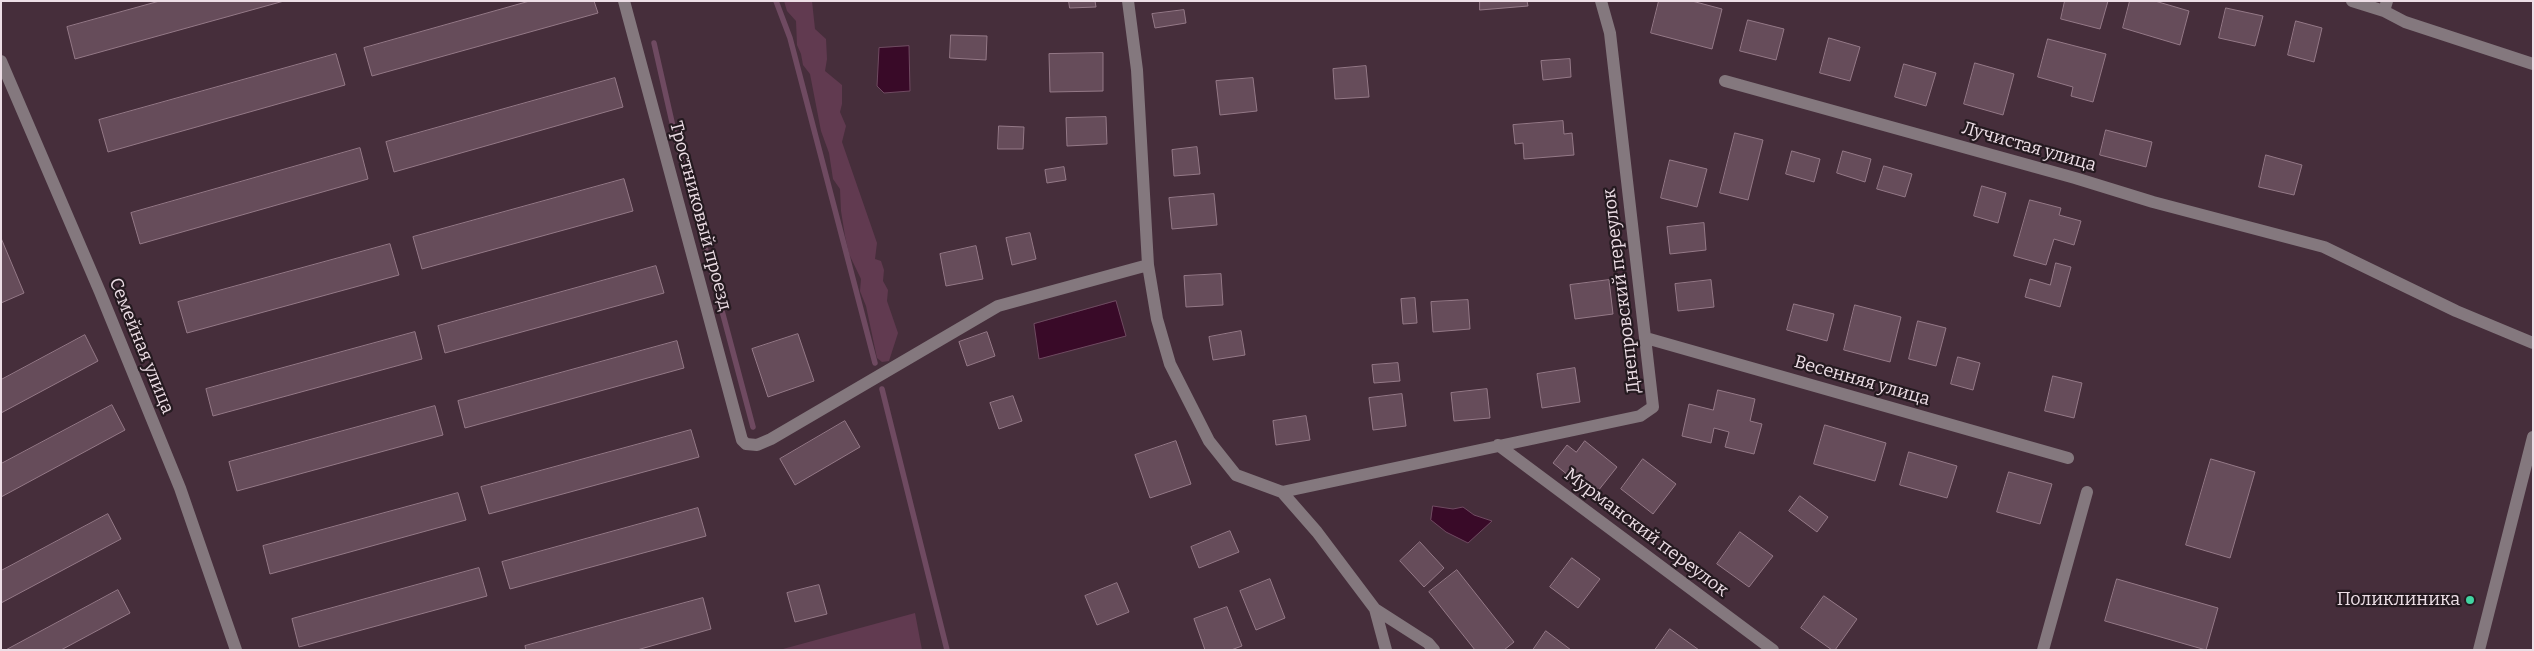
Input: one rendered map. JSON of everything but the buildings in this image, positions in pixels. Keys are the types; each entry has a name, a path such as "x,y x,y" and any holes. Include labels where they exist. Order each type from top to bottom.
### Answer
{"street":[{"name":"Тростниковый проезд","path":"624,1 742,440 746,444 757,445 772,439 998,306 1148,265"},
{"path":"1128,1 1137,70 1148,265 1157,319 1170,364 1209,441 1236,474 1282,492 1317,532 1375,609 1428,643 1434,650"},
{"name":"Днепровский переулок","path":"1282,492 1640,416 1653,407 1610,33 1601,1"},
{"path":"2352,1 2385,6 2405,22 2533,64"},
{"name":"Семейная улица","path":"1,61 100,292 180,488 236,650"},
{"name":"Лучистая улица","path":"1725,81 2075,178 2153,202 2324,247 2456,311 2533,343"},
{"name":"Весенняя улица","path":"1646,338 2068,458"},
{"path":"2480,650 2533,437"},
{"name":"Мурманский переулок","path":"1498,445 1773,650"},
{"path":"2043,650 2086,492"},
{"path":"1375,609 1386,650"}],"shaded area":[{"path":"784,1 812,1 815,29 826,39 827,59 825,71 842,85 840,112 846,126 842,142 877,243 875,259 881,261 884,270 883,281 888,290 887,301 898,333 889,361 882,362 877,358 866,306 860,291 861,279 849,254 845,236 840,189 833,179 829,153 821,131 810,74 803,65 797,45 796,21 787,11"},
{"path":"909,46 910,91 884,93 877,86 879,48"},
{"path":"1116,301 1126,336 1039,359 1034,324"},
{"path":"1433,506 1453,509 1463,507 1474,515 1492,521 1468,543 1446,532 1431,520"},
{"path":"915,613 922,650 783,650 783,649"}],"waterway":[{"path":"776,1 790,38 875,363"},
{"path":"654,43 674,131 753,427"},
{"path":"882,389 947,650"}],"place":[{"name":"Поликлиника","path":"2470,600"}]}
